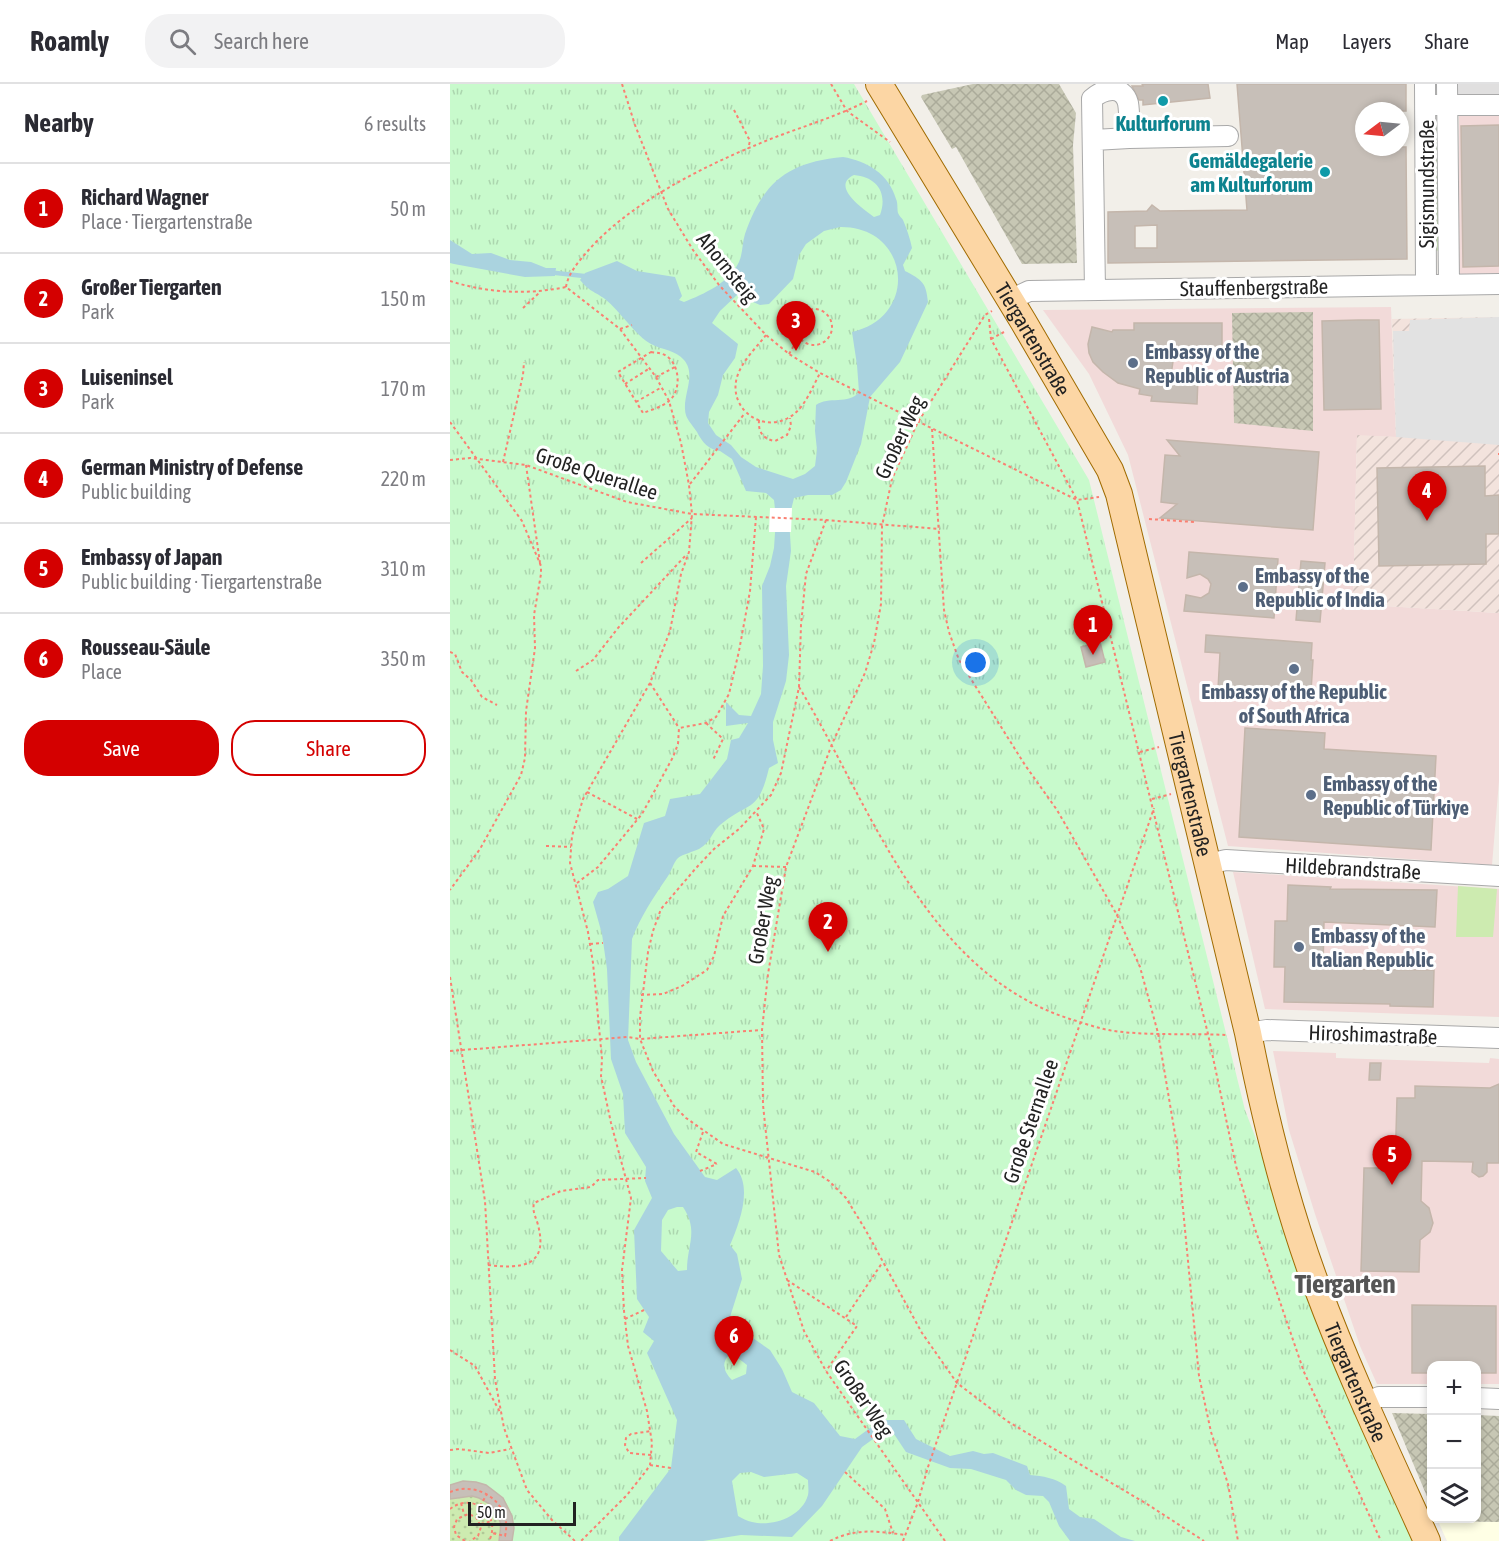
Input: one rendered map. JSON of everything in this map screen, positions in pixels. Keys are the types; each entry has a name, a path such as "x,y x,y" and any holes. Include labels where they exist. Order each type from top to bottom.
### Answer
{"main road":[{"name":"Tiergartenstraße","path":"875,91 1004,304 1098,446 1110,470 1119,494 1208,864 1238,1034 1263,1108 1284,1187 1317,1288 1365,1403 1427,1541"}],"street":[{"name":"Sigismundstraße","path":"1425,84 1426,285"},
{"name":"Sigismundstraße","path":"1447,84 1449,284"},
{"path":"1095,290 1092,99 1100,92 1115,90 1122,94 1128,102 1129,138"},
{"path":"1426,105 1499,105"},
{"path":"1094,140 1228,136"},
{"name":"Stauffenbergstraße","path":"1004,304 1029,291 1499,284"},
{"name":"Hildebrandstraße","path":"1208,864 1226,860 1499,876"},
{"name":"Hiroshimastraße","path":"1238,1034 1267,1030 1499,1038"},
{"path":"1365,1403 1379,1397 1427,1398"},
{"path":"1481,1398 1499,1399"}],"path":[{"name":"Ahornsteig","path":"622,84 635,125 668,209 719,285 766,335 789,354 820,373 1077,500"},
{"path":"831,84 847,111 863,122"},
{"path":"566,287 573,269 591,247 627,215 662,193 747,149 847,111 875,91"},
{"path":"734,110 750,141 755,145"},
{"path":"747,149 750,141"},
{"path":"450,280 470,287 525,293 566,287 620,329 650,368 669,401 681,443 689,485 692,516 689,552 681,574 670,631 651,683 583,799 572,836 570,863 590,944 600,1040 601,1076 631,1198 622,1270 628,1346 651,1431 650,1465 627,1495 581,1541"},
{"path":"523,308 540,292"},
{"name":"Großer Weg","path":"945,1541 826,1371 804,1331 779,1254 767,1157 761,1072 762,1030 768,974 786,867 832,744 865,673 874,643 880,604 882,526 892,479 918,422 985,315 1004,304"},
{"path":"820,310 829,317 832,328 824,342 807,344 799,337 796,332 797,321 804,312 820,310"},
{"path":"989,319 991,339 1077,500 1152,799 1208,1034 1236,1166 1304,1372 1381,1541"},
{"path":"620,329 632,325"},
{"path":"991,339 1004,332"},
{"path":"766,335 741,369 736,380 739,403 745,413 759,420 775,422 790,418 803,404 820,373"},
{"path":"789,354 799,337"},
{"path":"651,352 662,353 675,367 678,386 669,401 643,414 618,372 651,352"},
{"path":"503,462 524,362"},
{"path":"656,377 675,367"},
{"path":"625,384 650,368"},
{"path":"636,402 662,387"},
{"path":"689,485 745,413"},
{"path":"759,420 759,430 763,435 775,441 785,437 790,431 790,418"},
{"path":"450,422 522,521 541,566"},
{"path":"932,429 944,610 959,660 1025,765 1057,810 1117,915 1140,967 1158,1033 1177,1146 1199,1376 1211,1432 1228,1484 1238,1541"},
{"name":"Große Querallee","path":"450,460 478,459 526,465 627,502 692,516 756,516 940,529"},
{"path":"450,890 480,849 521,775 525,758 526,711 535,648 534,615 541,566 526,465"},
{"path":"1077,500 1098,497"},
{"path":"641,563 692,516"},
{"path":"679,728 706,723 716,717 729,694 750,591 756,516"},
{"path":"1149,519 1194,522 1194,520"},
{"path":"826,520 806,574 799,687 781,773 771,795 696,868 661,909 653,931 641,995 640,1039 652,1071 674,1106 703,1131 723,1144 815,1172 829,1181 846,1198 866,1229 882,1263 922,1333 957,1383 1006,1421 1147,1504 1204,1541"},
{"path":"576,671 593,660 618,628 689,552"},
{"path":"450,652 455,654 462,672 471,680 482,697 497,705"},
{"path":"576,883 598,867 637,819 673,757 678,744 679,728 651,683"},
{"path":"799,687 901,872 957,944 998,984 1037,1006 1079,1022 1113,1030 1238,1034"},
{"path":"706,723 723,739 713,760"},
{"path":"1140,752 1165,746"},
{"path":"587,792 637,819"},
{"path":"1152,799 1177,793"},
{"name":"Große Sternallee","path":"918,1502 1079,1022 1154,808"},
{"path":"641,995 663,994 682,986 707,970 714,956 723,916 753,866 764,829 756,811"},
{"path":"546,846 571,847"},
{"path":"753,866 786,867"},
{"path":"590,944 603,943"},
{"path":"450,977 484,1201 495,1379 502,1417 510,1449 527,1490 552,1520 575,1541"},
{"path":"450,1051 628,1037 640,1039 762,1030"},
{"path":"700,1171 717,1164 696,1152 703,1131"},
{"path":"488,1264 509,1267 526,1265 538,1256 541,1244 533,1210 534,1203 561,1191 591,1187 598,1180 625,1177 646,1178"},
{"path":"846,1317 882,1263"},
{"path":"787,1280 857,1326 826,1371"},
{"path":"625,1319 644,1310"},
{"path":"450,1350 475,1366 502,1417"},
{"path":"651,1431 631,1434 626,1438 625,1445 629,1453 651,1455"},
{"path":"450,1450 489,1453 510,1449"},
{"path":"650,1465 671,1468"},
{"path":"845,1472 885,1509 893,1533"},
{"path":"450,1492 472,1488 488,1494 498,1502 506,1524 505,1536 492,1533"},
{"path":"480,1506 488,1494"},
{"path":"903,1541 918,1502"},
{"path":"461,1503 464,1514"},
{"path":"450,1508 461,1503 474,1503 486,1510 492,1521 489,1541"},
{"path":"465,1541 452,1532 457,1519 464,1514 472,1515 481,1524"},
{"path":"481,1524 492,1521"},
{"path":"470,1541 478,1536 481,1524"},
{"path":"830,1541 843,1534 868,1530 905,1535"}],"shaded area":[{"path":"973,84 1059,84 1076,113 1073,145 1077,263 1022,264 956,147 952,149 921,97"},
{"path":"1453,84 1499,84 1499,98 1461,99 1453,90"},
{"path":"1459,113 1499,113 1499,274 1459,275"},
{"path":"1391,307 1396,437 1357,436 1353,604 1499,613 1499,781 1492,865 1228,846 1128,455 1089,374 1043,310"},
{"path":"1313,312 1313,431 1234,423 1232,313"},
{"path":"1499,317 1499,613 1353,604 1357,435 1396,437 1392,319"},
{"path":"1499,317 1499,445 1396,437 1393,331 1409,331 1410,320"},
{"path":"1233,872 1499,889 1499,1017 1265,1009"},
{"path":"1273,1051 1336,1053 1336,1058 1489,1063 1490,1058 1499,1059 1499,1384 1481,1384 1481,1361 1427,1361 1427,1384 1377,1384 1360,1346 1289,1130"},
{"path":"1392,1413 1427,1414 1427,1496"},
{"path":"1481,1415 1499,1416 1499,1522 1481,1522"},
{"path":"1499,1522 1499,1541 1447,1541 1439,1523"}],"green space":[{"path":"450,84 854,84 1089,480 1245,1110 1274,1186 1327,1343 1413,1541 450,1541"},
{"path":"1433,121 1441,122 1442,250 1434,251"},
{"path":"1458,886 1497,889 1493,937 1456,937"},
{"path":"463,1481 486,1486 503,1499 512,1518 514,1529 512,1541 450,1541 450,1485"}],"water":[{"path":"843,157 852,159 876,170 888,182 897,201 898,213 903,219 912,248 903,265 905,271 922,282 928,302 900,362 870,397 861,444 841,490 832,495 808,495 794,498 789,518 791,551 786,586 789,655 786,681 773,722 773,740 778,763 769,768 757,800 720,825 699,849 678,858 643,915 632,939 628,1040 636,1062 674,1134 705,1177 717,1180 736,1168 741,1176 744,1186 743,1206 730,1245 737,1254 742,1279 730,1317 734,1325 770,1350 782,1369 792,1392 814,1403 840,1436 855,1439 881,1420 904,1420 916,1439 950,1456 973,1451 984,1454 993,1453 1027,1466 1030,1475 1049,1478 1066,1486 1069,1509 1080,1517 1094,1519 1121,1537 1135,1541 1070,1541 1059,1526 1049,1502 1043,1496 1026,1495 1016,1490 1006,1480 971,1469 950,1468 906,1452 894,1434 887,1429 862,1447 822,1506 792,1537 741,1535 703,1541 619,1541 619,1537 671,1468 677,1420 647,1353 654,1341 643,1332 649,1317 637,1299 634,1230 652,1198 645,1181 646,1167 625,1133 623,1094 611,1059 607,969 602,934 593,902 598,892 608,889 628,876 644,823 665,816 670,799 700,794 727,759 731,740 739,738 748,723 726,726 726,702 739,715 751,716 761,694 762,586 774,548 776,518 774,500 766,493 746,491 732,459 706,445 687,419 685,403 689,371 684,360 677,354 645,340 611,304 580,280 585,273 617,261 637,271 675,277 682,296 679,300 684,302 700,295 722,282 735,269 752,216 769,188 793,170 824,160","holes":["854,175 862,176 879,188 883,200 880,215 874,217 851,197 845,185","840,227 863,231 881,241 892,256 898,274 897,292 889,309 874,323 852,332 859,392 850,398 821,402 816,405 815,466 805,474 793,479 756,467 716,435 708,423 709,412 718,395 723,375 735,358 738,344 712,323 720,311 737,295 760,305 769,304 793,279 799,255 806,244 824,231","683,1207 688,1216 691,1238 687,1270 678,1271 661,1251 662,1220 668,1210","729,1355 734,1355 747,1365 746,1374 732,1380 725,1371 725,1361","751,1472 764,1477 797,1473 808,1480 808,1493 805,1503 793,1515 768,1523 752,1522 738,1516 732,1481 740,1473"]},
{"path":"450,240 472,254 491,253 510,260 556,268 555,276 525,277 450,263"}],"pier":[{"path":"770,508 792,508 791,532 769,532"}],"building":[{"name":"Kulturforum","path":"1142,84 1208,84 1210,98 1143,105 1143,100 1139,100 1132,86 1143,86"},
{"name":"Gemäldegalerie am Kulturforum","path":"1237,84 1406,84 1406,102 1355,102 1355,156 1406,156 1407,259 1108,263 1108,212 1147,211 1152,205 1160,211 1247,210","holes":["1157,225 1157,248 1135,248 1135,226"]},
{"path":"1499,125 1499,266 1463,267 1461,126"},
{"path":"1379,320 1381,409 1324,410 1322,321"},
{"name":"Embassy of the Republic of Austria","path":"1134,323 1222,323 1222,350 1190,350 1189,354 1174,354 1171,376 1198,378 1197,404 1151,401 1152,396 1139,394 1140,389 1118,383 1093,362 1088,344 1092,327 1112,332 1113,330 1134,330"},
{"path":"1167,440 1319,452 1313,530 1160,518 1177,504 1161,502 1165,455 1180,456"},
{"path":"1485,466 1485,496 1499,495 1499,534 1486,534 1486,564 1379,566 1377,468"},
{"name":"Embassy of the Republic of India","path":"1189,552 1278,559 1274,618 1184,611 1186,595 1201,598 1209,593 1211,584 1200,574 1187,578"},
{"path":"1301,561 1325,563 1320,622 1296,620"},
{"name":"Embassy of the Republic of South Africa","path":"1206,635 1312,643 1311,660 1313,660 1309,696 1218,689 1220,653 1205,652"},
{"path":"1100,642 1105,662 1086,667 1081,647"},
{"name":"Embassy of the Republic of Türkiye","path":"1245,728 1325,733 1324,749 1436,756 1431,850 1239,837"},
{"name":"Embassy of the Italian Republic","path":"1288,885 1331,887 1330,889 1437,890 1435,927 1324,922 1323,969 1434,970 1433,1007 1284,1002 1285,967 1274,967 1275,921 1287,921"},
{"path":"1370,1063 1381,1063 1380,1080 1369,1080"},
{"path":"1499,1084 1499,1163 1487,1163 1487,1172 1479,1177 1472,1172 1473,1162 1422,1161 1421,1201 1429,1208 1433,1223 1430,1232 1420,1240 1419,1272 1361,1271 1364,1168 1395,1168 1397,1098 1415,1098 1415,1086 1490,1088"},
{"path":"1412,1305 1496,1306 1496,1373 1481,1373 1481,1361 1427,1361 1427,1373 1412,1373"},
{"path":"463,1481 486,1485 503,1498 512,1516 514,1528 512,1541 499,1541 501,1524 490,1504 472,1496 450,1499 450,1485"}],"waterway":[{"path":"556,273 584,276"}],"place":[{"name":"Kulturforum","path":"1163,101"},
{"name":"Gemäldegalerie am Kulturforum","path":"1325,172"},
{"name":"Luiseninsel","path":"796,351"},
{"name":"Embassy of the Republic of Austria","path":"1133,363"},
{"name":"German Ministry of Defense","path":"1427,521"},
{"name":"Embassy of the Republic of India","path":"1243,587"},
{"name":"Richard Wagner","path":"1093,655"},
{"name":"Embassy of the Republic of South Africa","path":"1294,669"},
{"name":"Embassy of the Republic of Türkiye","path":"1311,795"},
{"name":"Embassy of the Italian Republic","path":"1299,947"},
{"name":"Großer Tiergarten","path":"828,952"},
{"name":"Embassy of Japan","path":"1392,1185"},
{"name":"Rousseau-Säule","path":"734,1366"}],"district":[{"name":"Tiergarten","path":"1345,1283"}]}
